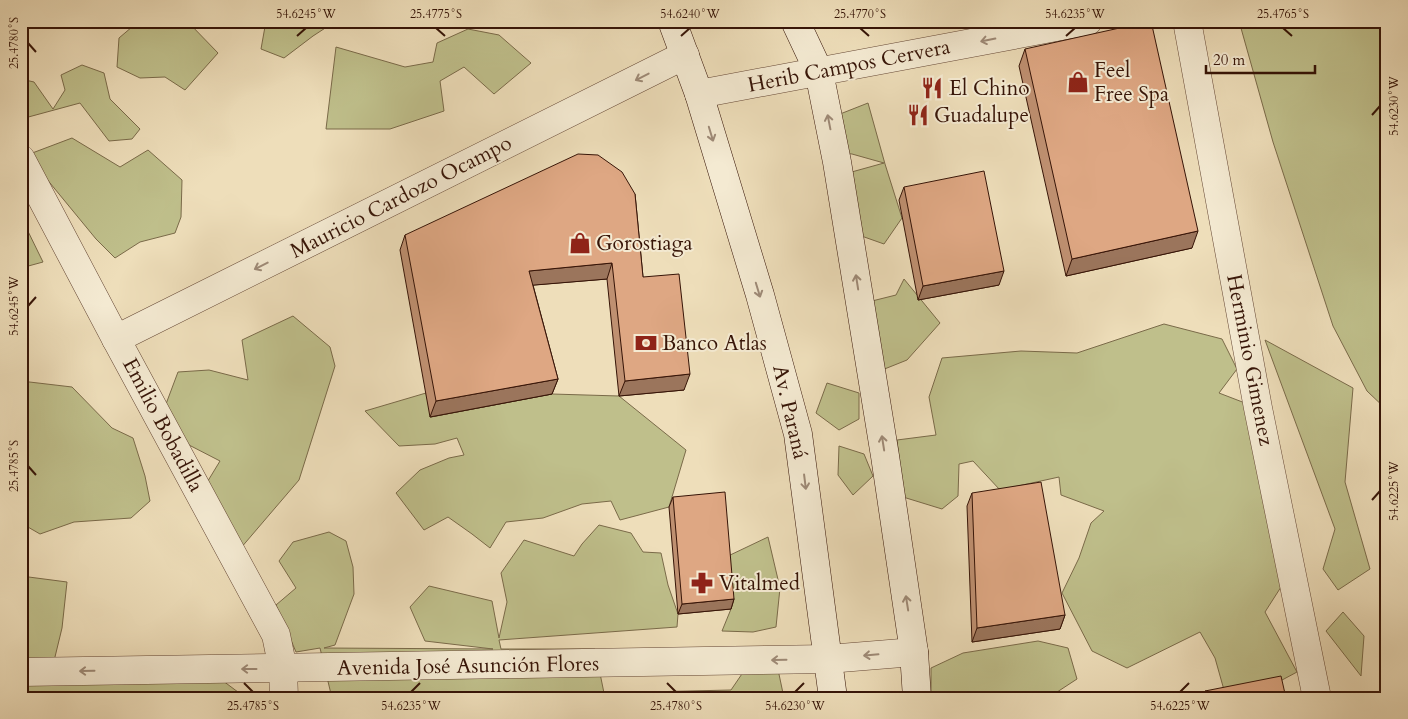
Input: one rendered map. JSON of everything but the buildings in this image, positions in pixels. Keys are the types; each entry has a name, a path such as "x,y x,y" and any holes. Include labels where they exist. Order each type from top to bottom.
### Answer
{"street":[{"name":"Av. Paraná","path":"672,21 699,94 760,295 798,434 833,698"},
{"path":"794,21 819,72 839,172 885,456 914,652 918,698"},
{"name":"Herib Campos Cervera","path":"699,94 1088,21"},
{"name":"Herminio Gimenez","path":"1187,21 1258,408 1317,698"},
{"name":"Mauricio Cardozo Ocampo","path":"116,339 685,55"},
{"name":"Emilio Bobadilla","path":"21,159 276,635 283,669 284,698"},
{"name":"Avenida José Asunción Flores","path":"21,672 828,659 914,652"}],"green space":[{"path":"139,21 187,21 218,53 185,90 165,77 140,78 117,67 119,38"},
{"path":"266,21 336,21 284,58 261,49"},
{"path":"1239,21 1387,21 1387,410 1367,391 1333,326 1273,142"},
{"path":"468,29 499,35 531,63 494,94 464,67 440,81 444,111 390,129 326,129 336,47 405,67 433,62 437,43"},
{"path":"82,65 104,73 110,99 140,129 132,139 109,141 80,103 21,119 21,79 34,82 53,109 65,90 61,75"},
{"path":"868,103 902,218 884,244 853,233 848,173 884,163 852,154 834,152 835,116"},
{"path":"72,138 120,167 148,150 182,180 181,217 175,233 140,242 115,258 96,239 27,155"},
{"path":"21,217 43,262 21,268"},
{"path":"904,279 940,323 907,360 877,372 872,301 896,295"},
{"path":"293,316 330,347 335,366 299,480 240,549 203,489 220,461 189,445 163,412 178,372 209,370 248,380 242,340"},
{"path":"1164,324 1222,339 1237,369 1219,393 1258,408 1281,587 1265,612 1297,672 1256,694 1224,690 1215,658 1200,632 1127,668 1092,651 1062,593 1079,558 1091,523 1104,511 1061,495 1059,477 1000,490 973,461 959,464 958,496 942,509 903,497 897,440 936,435 929,397 942,358 1021,351 1077,353"},
{"path":"1265,340 1353,388 1345,482 1370,569 1338,590 1323,569 1335,529"},
{"path":"21,381 72,387 112,428 133,438 145,476 150,501 131,518 74,522 40,534 21,523"},
{"path":"827,383 859,393 859,419 839,430 816,413"},
{"path":"426,393 431,417 552,394 619,396 686,450 669,507 620,520 611,501 582,504 543,518 506,522 490,548 448,517 424,530 396,493 420,470 449,458 464,455 457,438 435,444 399,446 365,411"},
{"path":"839,446 864,454 873,476 853,495 838,475"},
{"path":"599,525 631,533 643,552 661,553 668,585 678,614 677,627 499,640 501,649 595,649 604,693 731,690 746,668 776,660 784,698 295,698 294,692 331,694 320,648 296,652 276,605 296,588 279,561 293,542 329,532 346,541 353,567 354,594 335,645 324,648 493,649 425,641 410,607 429,586 492,601 499,638 507,602 501,573 524,540 574,556"},
{"path":"768,537 780,588 776,627 753,632 722,631 731,609 726,557"},
{"path":"21,576 67,582 62,628 54,661 21,659"},
{"path":"1343,612 1364,636 1361,676 1326,631"},
{"path":"1038,641 1068,648 1077,679 1051,696 1046,698 936,698 931,694 931,668 963,653"},
{"path":"21,664 207,669 246,698 21,698"}],"place":[{"name":"Feel Free Spa","path":"1078,82"},
{"name":"El Chino","path":"932,88"},
{"name":"Guadalupe","path":"918,115"},
{"name":"Gorostiaga","path":"580,243"},
{"name":"Banco Atlas","path":"646,343"},
{"name":"Vitalmed","path":"702,583"}]}
